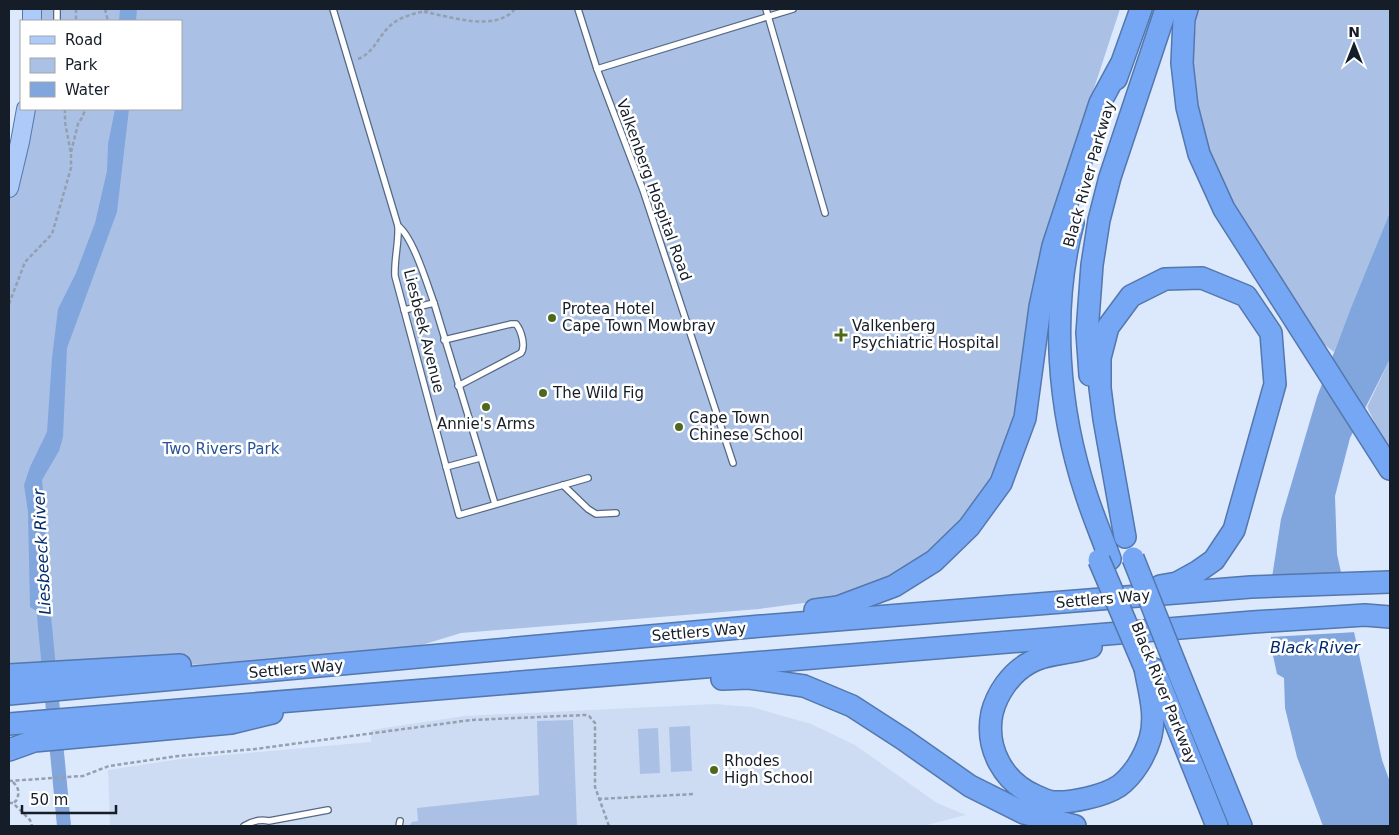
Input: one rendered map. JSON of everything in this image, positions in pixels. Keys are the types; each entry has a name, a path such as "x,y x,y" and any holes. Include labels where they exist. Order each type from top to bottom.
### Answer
{"highway":[{"name":"Black River Parkway","path":"1142,9 1120,66 1072,226 1060,295 1060,371 1070,432 1104,559 1218,826"},
{"name":"Black River Parkway","path":"1166,9 1110,177 1099,220 1092,265 1087,333 1091,401 1103,468 1125,537 1241,826"},
{"path":"1187,9 1184,19 1182,63 1187,108 1199,154 1224,209 1385,462"},
{"path":"761,626 784,614 838,607 894,586 934,561 970,527 1001,483 1025,418 1040,307 1053,246 1100,103 1120,66"},
{"path":"1094,600 1177,583 1214,560 1234,530 1276,384 1271,333 1246,296 1202,278 1165,279 1131,296 1108,327 1100,358 1100,388 1125,537"},
{"name":"Settlers Way","path":"14,678 228,675 761,626 1251,587 1390,582"},
{"name":"Settlers Way","path":"9,724 1253,622 1365,615 1390,617"},
{"path":"1126,633 1084,649 1053,654 1030,662 1009,679 995,702 990,726 994,753 1007,775 1024,791 1052,802 1088,799 1119,786 1141,762 1150,738 1153,714 1150,668"},
{"path":"14,678 69,671 230,663 363,663"},
{"path":"602,676 696,680 750,678 804,686 852,706 970,786 1024,813 1075,826"},
{"path":"9,735 37,740 231,723 330,698"},
{"path":"9,750 37,740"}],"main road":[{"path":"9,188 26,110"}],"lane":[{"name":"Liesbeek Avenue","path":"333,9 398,226 398,240 394,261 395,276 459,515 495,504"},
{"name":"Valkenberg Hospital Road","path":"578,9 597,69 643,190 733,463"},
{"path":"766,9 825,213"},
{"path":"597,69 792,9"},
{"path":"398,226 403,230 418,260 434,303 495,504 588,478"},
{"path":"404,310 434,303"},
{"path":"444,340 516,324 524,346 521,353 458,386"},
{"path":"446,467 480,458"},
{"path":"563,485 588,509 596,514 616,513"},
{"path":"244,826 259,820 268,821 328,810"}],"path":[{"path":"349,62 367,54 396,21 432,9"},
{"path":"423,12 487,21 507,17 515,9"},
{"path":"9,304 25,262 52,234 71,168 65,110"},
{"path":"71,154 78,124 84,116 85,110"},
{"path":"11,782 83,776 109,766 178,756 255,750 471,720 585,715 593,719 596,726 595,787 609,826"},
{"path":"11,782 17,786 19,792 16,801 11,803 30,820 32,826"},
{"path":"598,799 695,794"}],"shaded area":[{"path":"715,704 752,707 811,724 855,745 937,803 966,815 923,826 110,826 108,770 181,759 371,742 371,730 464,716"}],"green space":[{"name":"Two Rivers Park","path":"32,9 1120,9 1051,220 1018,401 997,471 974,507 924,558 873,585 845,595 819,601 759,609 461,633 363,663 230,663 9,673 9,188 26,110 182,110 182,20 32,20"},
{"path":"1197,9 1390,9 1390,212 1334,352 1317,339 1238,216 1219,180 1201,131 1195,90 1193,57"},
{"path":"1390,359 1390,451 1367,407"},
{"path":"573,720 577,826 409,826 412,822 418,821 417,808 539,795 537,721"},
{"path":"690,726 692,771 671,772 669,727"},
{"path":"658,728 660,773 640,774 638,729"}],"water":[{"path":"120,9 137,9 136,20 119,20"},
{"path":"115,110 129,110 117,212 67,348 63,437 59,451 42,480 52,599 44,616 30,607 28,512 24,485 30,467 47,432 52,358 58,309 76,273 95,223 107,171 108,144"},
{"name":"Black River","path":"1390,212 1390,359 1350,438 1335,496 1337,554 1382,760 1390,782 1390,826 1323,826 1297,757 1285,708 1284,678 1277,674 1271,646 1271,584 1281,519 1317,397"}],"pier":[{"path":"1344,573 1357,632 1269,637 1270,577"}],"waterway":[{"name":"Liesbeeck River","path":"44,616 64,826"}],"place":[{"name":"Protea Hotel Cape Town Mowbray","path":"552,318"},
{"name":"Valkenberg Psychiatric Hospital","path":"841,335"},
{"name":"The Wild Fig","path":"543,393"},
{"name":"Annie's Arms","path":"486,407"},
{"name":"Cape Town Chinese School","path":"679,427"},
{"name":"Rhodes High School","path":"714,770"}]}
